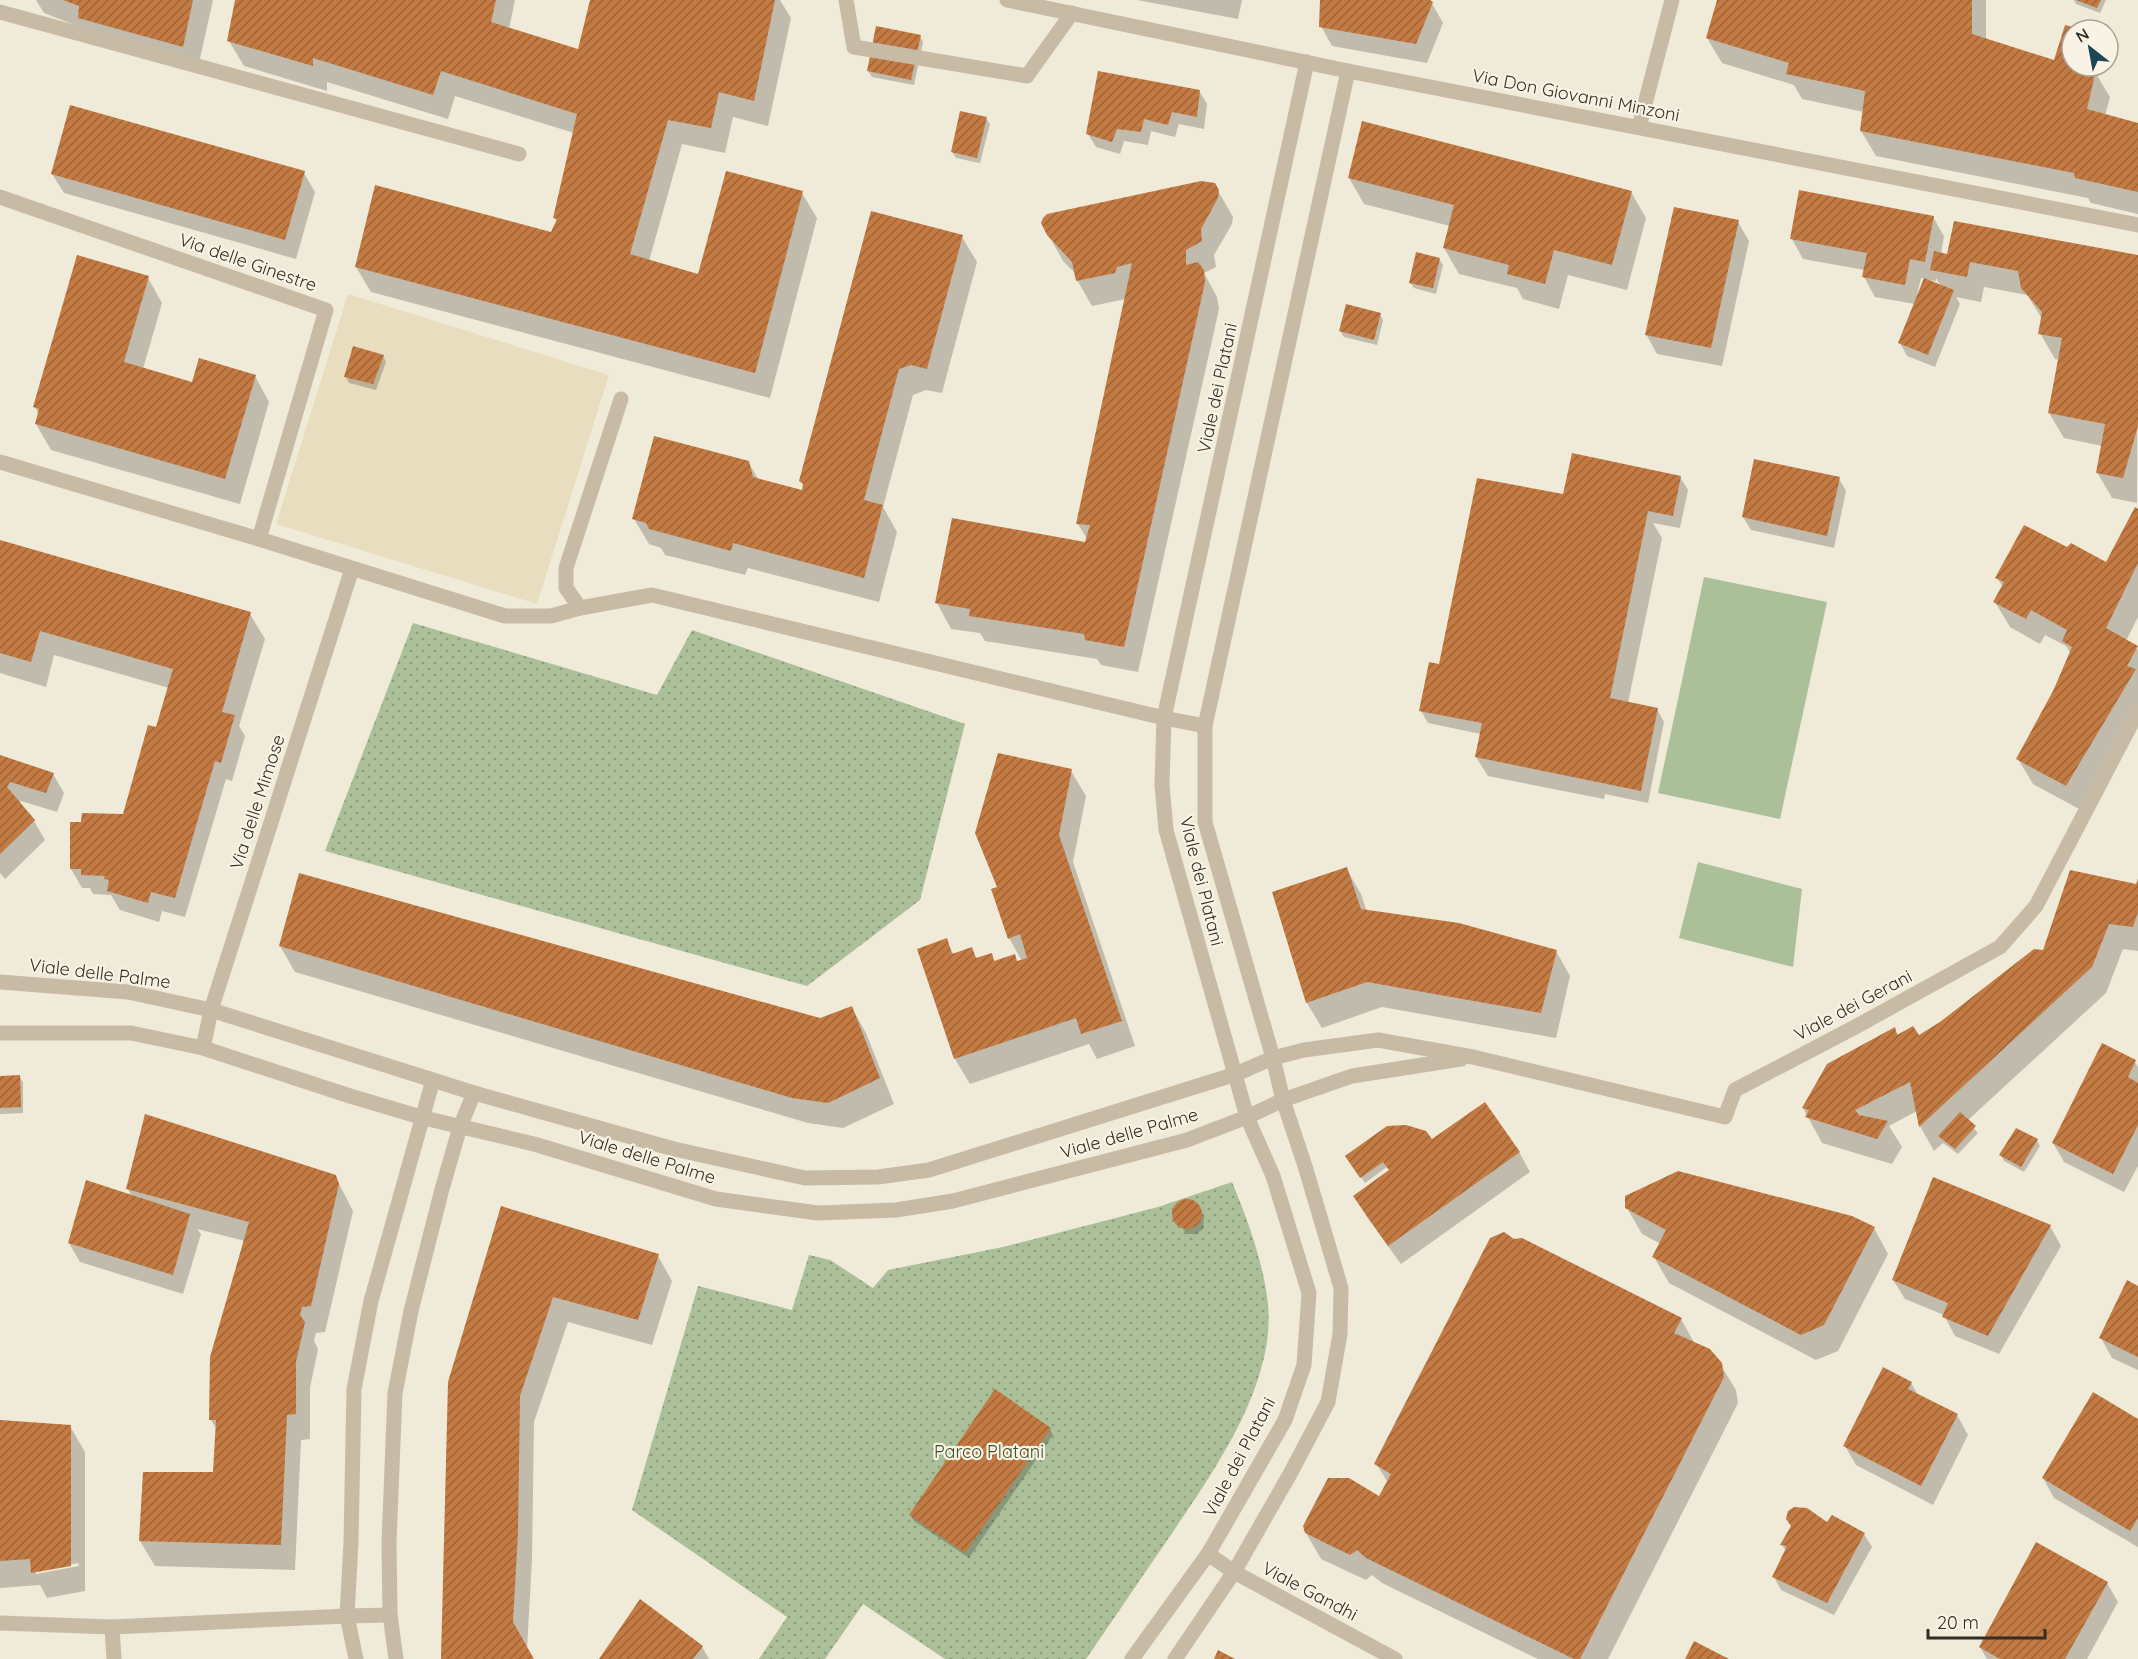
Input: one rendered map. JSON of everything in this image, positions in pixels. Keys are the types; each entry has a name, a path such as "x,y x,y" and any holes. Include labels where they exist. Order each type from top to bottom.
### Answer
{"street":[{"path":"846,0 854,47 1027,76 1072,13"},
{"name":"Via Don Giovanni Minzoni","path":"1007,0 1348,71 2138,225"},
{"path":"1639,127 1672,0"},
{"path":"0,12 519,154"},
{"name":"Viale dei Platani","path":"1132,1659 1208,1554 1285,1420 1304,1365 1309,1293 1272,1176 1247,1117 1166,830 1162,785 1164,718 1307,62"},
{"name":"Viale dei Platani","path":"1175,1659 1234,1572 1328,1402 1340,1334 1341,1288 1283,1101 1273,1058 1205,822 1204,726 1348,71"},
{"name":"Via delle Ginestre","path":"0,197 326,310 259,539"},
{"path":"580,608 566,588 566,568 621,399"},
{"path":"0,462 259,539 505,616 551,615 652,595 1204,726"},
{"name":"Via delle Mimose","path":"203,1048 211,1010 352,569"},
{"name":"Viale dei Gerani","path":"1236,1074 1273,1058 1304,1050 1378,1040 1473,1057 1725,1117 1735,1090 2000,947 2036,906 2138,711"},
{"name":"Viale delle Palme","path":"0,982 128,993 211,1010 474,1093 674,1149 805,1178 878,1177 929,1170 1236,1074"},
{"name":"Viale delle Palme","path":"0,1033 131,1033 203,1048 424,1118 534,1144 716,1199 818,1213 896,1210 953,1201 1187,1140 1283,1101"},
{"name":"Viale dei Gerani","path":"1283,1101 1352,1076 1473,1057"},
{"path":"356,1659 347,1616 354,1389 371,1301 433,1080"},
{"path":"396,1659 390,1616 389,1542 395,1393 414,1299 460,1127 474,1093"},
{"name":"Viale Gandhi","path":"1208,1554 1234,1572 1395,1659"},
{"path":"0,1623 112,1627 390,1616"},
{"path":"112,1627 114,1659"}],"green space":[{"path":"1704,577 1827,602 1780,819 1658,793"},
{"path":"413,623 657,695 692,630 965,724 920,900 807,986 325,851"},
{"path":"1698,862 1802,889 1793,967 1679,938"},
{"name":"Parco Platani","path":"1232,1182 1254,1242 1266,1288 1268,1335 1262,1367 1251,1399 1220,1460 1086,1659 945,1659 863,1604 825,1659 759,1659 787,1617 632,1510 698,1286 792,1310 809,1255 830,1260 873,1288 888,1270 1003,1247 1158,1207"}],"shaded area":[{"path":"348,294 609,375 537,604 276,524"}],"building":[{"path":"63,0 193,0 183,47 78,18 79,6"},
{"path":"235,0 496,0 491,22 578,49 590,0 775,0 754,101 719,92 711,128 668,120 630,254 698,274 726,171 803,191 755,373 355,267 375,185 551,232 557,219 553,218 577,114 441,71 433,95 313,58 313,66 227,41"},
{"path":"1320,0 1430,0 1433,2 1416,44 1319,27"},
{"path":"1717,0 1972,0 1972,34 2054,60 2060,41 2060,78 2094,78 2087,109 2138,123 2138,192 2075,178 2074,173 1860,131 1865,91 1786,74 1789,63 1706,38"},
{"path":"2076,0 2101,0 2097,8"},
{"path":"876,26 921,35 911,80 867,71"},
{"path":"1098,71 1200,90 1197,117 1172,112 1168,125 1144,119 1141,132 1117,129 1112,142 1086,134"},
{"path":"70,105 305,171 285,240 51,174"},
{"path":"960,111 987,117 977,158 951,152"},
{"path":"1362,121 1632,191 1612,265 1554,250 1545,284 1507,274 1509,265 1443,248 1454,205 1348,178"},
{"path":"1201,181 1215,183 1219,190 1218,198 1201,229 1202,241 1186,250 1186,265 1198,262 1204,270 1205,282 1124,647 1085,640 1084,634 969,616 970,609 935,603 952,518 1085,542 1090,525 1076,524 1132,263 1117,267 1115,273 1076,281 1072,262 1047,235 1041,223 1043,218 1047,214"},
{"path":"1799,190 1934,216 1925,262 1910,259 1905,285 1862,277 1867,253 1790,239"},
{"path":"1674,207 1739,220 1711,348 1645,335"},
{"path":"871,211 963,235 927,369 911,365 899,369 864,500 883,505 864,578 733,543 731,551 649,529 646,523 632,519 654,436 749,461 753,477 802,490 803,484 799,481"},
{"path":"1954,221 2138,255 2138,426 2123,478 2096,473 2105,424 2048,413 2062,338 2038,334 2042,312 2021,288 2018,271 1970,262 1967,277 1930,270 1934,251 1947,254"},
{"path":"1416,252 1440,258 1433,288 1409,283"},
{"path":"77,255 149,276 124,362 192,382 199,358 256,375 225,479 35,424 39,409 33,407"},
{"path":"1924,278 1954,290 1928,355 1898,343"},
{"path":"1346,304 1381,313 1374,340 1339,331"},
{"path":"353,346 384,355 373,384 344,377"},
{"path":"1572,453 1681,476 1673,516 1648,511 1610,698 1658,708 1641,791 1475,757 1482,723 1419,711 1429,662 1439,664 1477,478 1563,494"},
{"path":"1754,459 1840,477 1827,536 1742,517"},
{"path":"2135,507 2138,509 2138,563 2106,628 2138,646 2127,666 2136,669 2066,786 2016,759 2053,691 2072,647 2062,641 2067,630 2031,610 2026,619 1993,602 2004,582 1995,578 2024,525 2067,547 2071,543 2106,562"},
{"path":"0,540 251,612 222,712 235,715 221,763 215,761 175,898 151,892 148,903 107,891 109,880 104,879 105,876 81,875 81,869 70,869 70,822 81,822 82,813 123,814 148,725 156,727 173,669 40,631 31,662 0,653"},
{"path":"998,753 1072,769 1059,835 1122,1021 1081,1034 1076,1018 954,1059 917,949 947,938 952,954 972,947 976,958 992,953 994,961 1015,954 1017,961 1027,958 1020,934 1008,939 991,889 997,887 975,833"},
{"path":"0,755 54,773 46,793 10,782 7,787 35,820 0,854"},
{"path":"1347,867 1361,909 1459,923 1557,950 1541,1013 1367,982 1306,1003 1272,892"},
{"path":"2070,870 2136,884 2138,879 2138,912 2133,927 2109,924 2092,967 1919,1127 1910,1082 1855,1110 1859,1115 1888,1121 1877,1139 1805,1117 1809,1110 1802,1108 1827,1064 1895,1027 1897,1035 1913,1026 1919,1035 1940,1022 2034,949 2043,950"},
{"path":"299,873 820,1018 852,1006 880,1078 828,1103 792,1098 279,946"},
{"path":"2102,1043 2136,1060 2128,1077 2138,1083 2138,1125 2113,1174 2052,1143"},
{"path":"20,1075 21,1107 0,1108 0,1076"},
{"path":"1485,1102 1520,1152 1388,1246 1353,1196 1389,1170 1383,1162 1360,1178 1345,1156 1387,1126 1406,1125 1426,1131 1432,1139"},
{"path":"1960,1112 1976,1126 1955,1149 1938,1136"},
{"path":"145,1114 336,1175 339,1184 311,1306 302,1307 300,1315 305,1322 296,1362 296,1414 287,1415 281,1545 139,1541 143,1472 213,1472 216,1420 209,1420 210,1357 249,1222 126,1189"},
{"path":"2016,1128 2038,1139 2021,1167 1999,1155"},
{"path":"1678,1171 1852,1216 1875,1227 1824,1325 1801,1335 1652,1257 1666,1230 1625,1208 1625,1196"},
{"path":"1933,1177 2051,1225 1988,1336 1942,1317 1948,1303 1892,1280"},
{"path":"86,1180 190,1214 173,1275 68,1243"},
{"path":"1187,1199 1198,1203 1202,1214 1198,1225 1187,1229 1176,1225 1172,1214 1176,1203"},
{"path":"501,1206 659,1254 638,1320 553,1297 520,1396 518,1533 513,1622 534,1659 441,1659 448,1382"},
{"path":"1504,1232 1514,1239 1522,1238 1682,1318 1674,1333 1710,1349 1722,1363 1724,1377 1580,1659 1574,1659 1366,1558 1357,1550 1350,1555 1305,1533 1303,1526 1328,1478 1349,1478 1379,1496 1391,1474 1374,1464 1490,1238"},
{"path":"2127,1280 2138,1286 2138,1357 2099,1338"},
{"path":"1883,1367 1912,1382 1908,1389 1958,1414 1921,1486 1843,1446"},
{"path":"995,1389 1051,1428 965,1553 909,1515"},
{"path":"2093,1392 2138,1419 2138,1518 2130,1531 2042,1478"},
{"path":"0,1420 71,1425 71,1566 31,1573 30,1559 0,1561"},
{"path":"1794,1507 1807,1508 1827,1522 1832,1515 1865,1533 1827,1603 1772,1577 1787,1546 1780,1545 1791,1526 1786,1519 1788,1511"},
{"path":"2036,1542 2108,1582 2065,1659 2000,1659 1979,1647"},
{"path":"640,1599 703,1646 693,1659 599,1659"},
{"path":"1694,1641 1729,1659 1685,1659"},
{"path":"1218,1650 1235,1659 1214,1659"}]}
